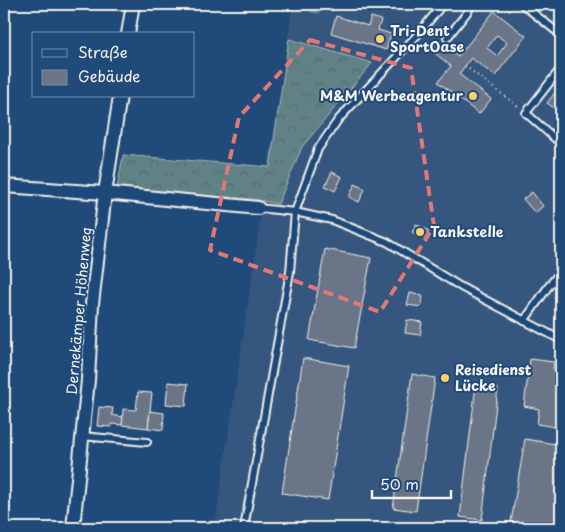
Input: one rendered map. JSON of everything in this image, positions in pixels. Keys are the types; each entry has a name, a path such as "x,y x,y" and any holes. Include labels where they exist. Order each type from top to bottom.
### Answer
{"street":[{"path":"128,32 133,4"},
{"name":"Dernekämper Höhenweg","path":"73,528 88,380 92,304 105,193 120,98"},
{"path":"4,186 105,193 258,208"}],"lane":[{"path":"244,528 290,272 295,212 318,149 338,120 419,33 443,4"},
{"path":"447,38 469,10 470,4"},
{"path":"523,4 561,35"},
{"path":"561,68 526,113 561,144"},
{"path":"258,208 295,212 332,220 387,242 461,287 561,340"},
{"path":"524,321 561,271"},
{"path":"82,436 147,442"}],"path":[{"path":"465,66 526,113"}],"highlighted area":[{"path":"310,40 411,68 434,226 380,312 210,250 239,117"}],"shaded area":[{"path":"293,4 561,4 561,528 141,528 216,519"}],"green space":[{"path":"289,39 372,63 302,147 278,204 253,199 117,189 123,155 270,167"}],"water":[{"path":"305,4 334,4 322,11 315,12 308,9"}],"building":[{"path":"494,11 526,36 495,76 471,58 459,74 491,99 479,114 438,82 451,66 431,50 438,41 458,57","holes":["497,35 507,43 497,56 487,48"]},
{"path":"336,16 368,26 371,17 381,20 378,30 391,34 386,50 331,33"},
{"path":"561,85 561,113 547,103"},
{"path":"332,172 342,177 335,191 325,186"},
{"path":"355,184 365,189 359,202 349,197"},
{"path":"532,192 543,206 535,213 523,199"},
{"name":"Tankstelle","path":"416,224 429,231 424,239 412,232"},
{"path":"325,249 371,258 354,348 309,340"},
{"path":"410,293 423,296 421,307 407,305"},
{"path":"407,320 422,322 420,335 405,333"},
{"path":"303,358 349,366 328,500 282,493"},
{"path":"530,359 554,362 553,369 561,370 561,428 537,424 539,409 524,406"},
{"path":"412,374 435,378 416,511 393,508"},
{"path":"168,382 188,384 186,406 166,404"},
{"path":"476,385 498,388 482,520 460,517"},
{"path":"138,392 152,393 148,428 122,425 123,409 136,410"},
{"path":"99,407 113,408 112,415 123,417 122,425 111,424 111,427 97,426"},
{"path":"150,411 164,413 163,430 148,428"},
{"path":"525,439 561,445 561,528 510,528"}],"place":[{"name":"Tri-Dent SportOase","path":"380,39"},
{"name":"M&M Werbeagentur","path":"473,96"},
{"name":"Tankstelle","path":"420,232"},
{"name":"Reisedienst Lücke","path":"445,378"}]}
